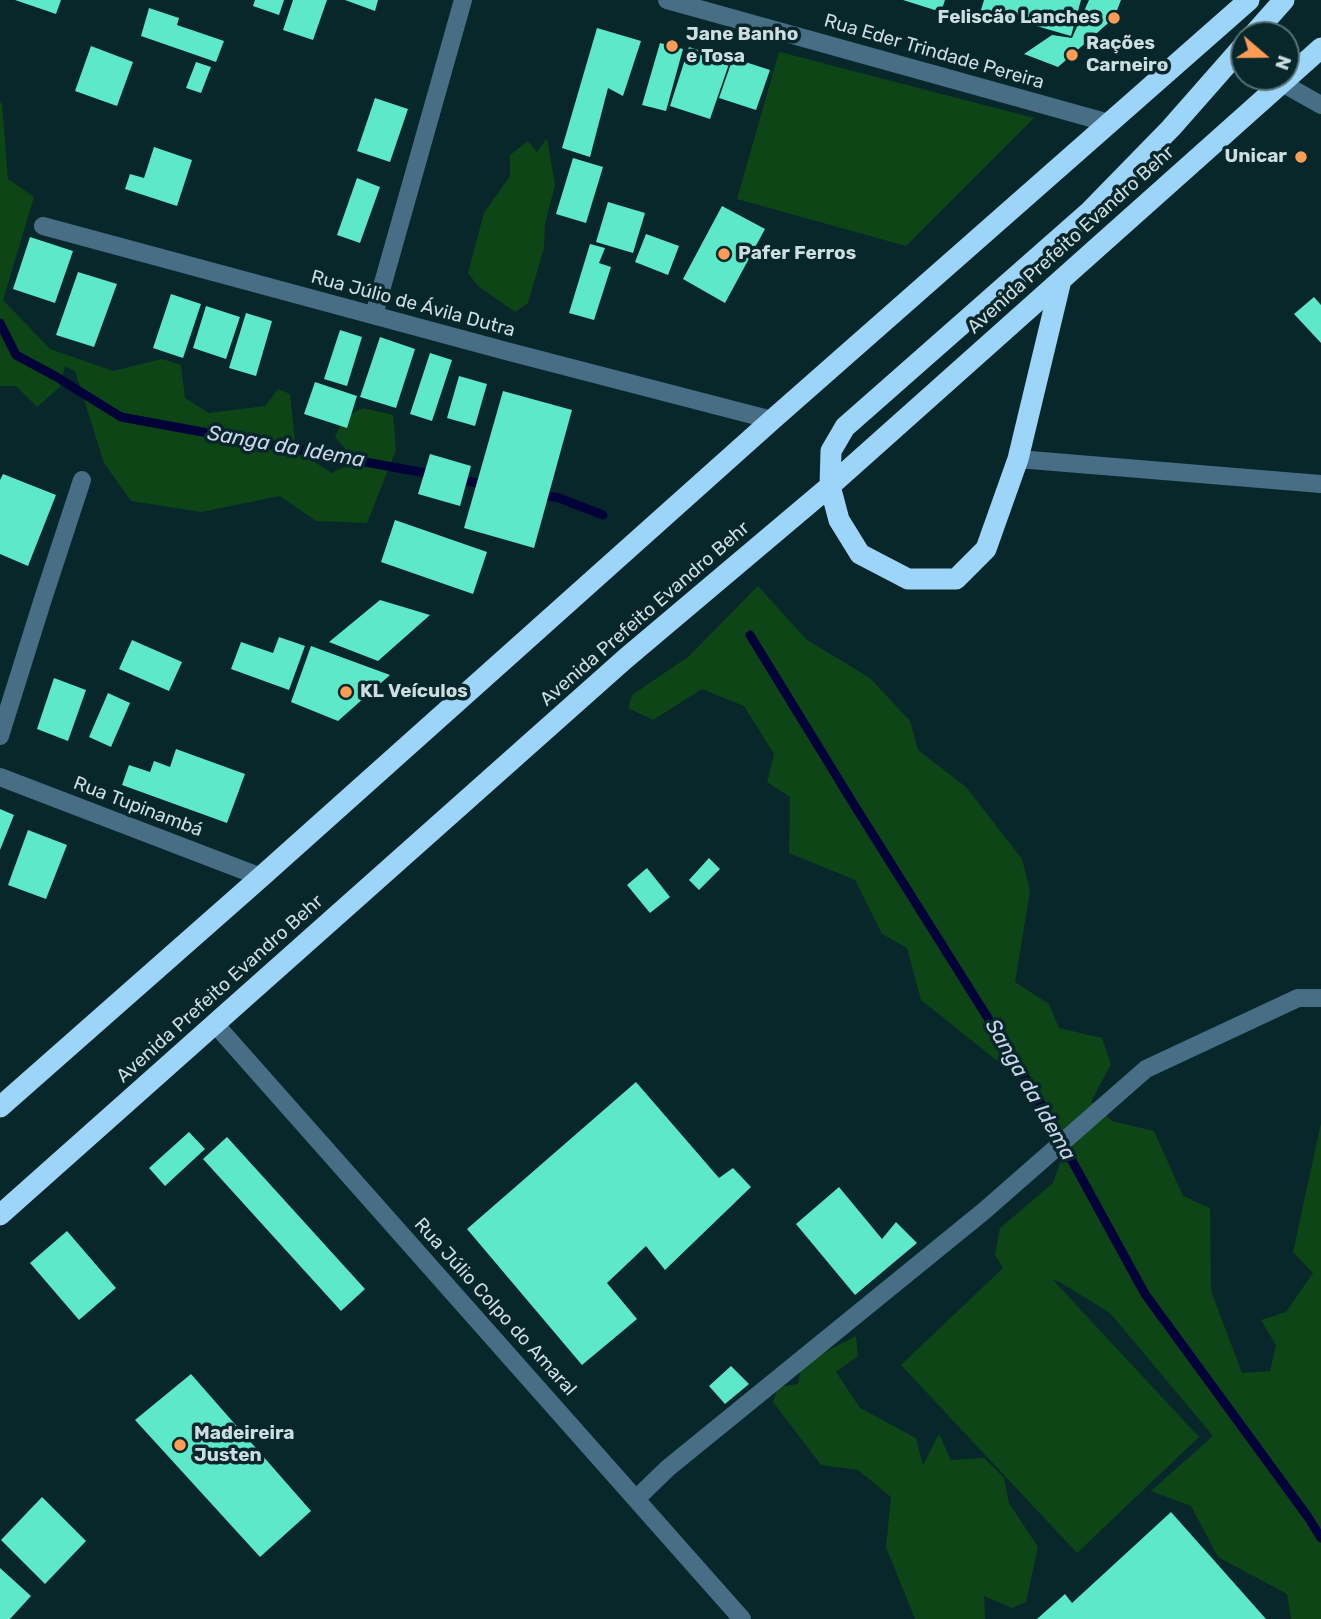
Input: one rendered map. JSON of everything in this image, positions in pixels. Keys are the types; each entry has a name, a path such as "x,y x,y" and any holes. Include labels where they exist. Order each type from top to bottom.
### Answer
{"highway":[{"path":"0,1106 1249,0"},
{"path":"1265,21 1283,0"},
{"name":"Avenida Prefeito Evandro Behr","path":"1300,67 1321,48"},
{"path":"1061,280 1018,459 986,549 956,579 908,579 860,554 839,520 830,486 831,451 845,427 1088,213 1171,128 1230,61"},
{"name":"Avenida Prefeito Evandro Behr","path":"0,1215 625,659 830,486 1273,91"}],"street":[{"path":"374,315 463,0"},
{"name":"Rua Eder Trindade Pereira","path":"667,0 1109,123"},
{"path":"1296,91 1321,105"},
{"name":"Rua Júlio de Ávila Dutra","path":"43,226 772,420"},
{"path":"1018,459 1321,484"},
{"path":"0,736 82,480"},
{"name":"Rua Tupinambá","path":"0,778 261,877"},
{"path":"636,1499 668,1468 984,1211 1146,1069 1298,998 1321,998"},
{"name":"Rua Júlio Colpo do Amaral","path":"215,1024 743,1619"}],"green space":[{"path":"779,52 1034,118 906,246 737,199"},
{"path":"0,102 8,179 34,197 3,300 50,349 113,371 162,359 181,365 185,398 209,413 265,406 278,389 290,394 296,450 332,473 356,461 335,437 345,417 363,408 393,415 396,450 367,523 316,521 280,496 201,512 131,501 104,463 75,371 65,366 60,387 37,407 16,386 0,386"},
{"path":"547,138 555,185 545,224 544,248 528,303 515,312 478,286 468,273 484,213 510,176 510,155 528,141 537,152"},
{"path":"758,586 807,640 870,678 910,721 918,750 966,787 1022,859 1030,891 1015,982 1049,1004 1059,1028 1102,1038 1111,1064 1091,1102 1112,1121 1154,1131 1183,1196 1210,1208 1211,1291 1242,1373 1270,1371 1276,1345 1261,1320 1286,1312 1313,1273 1293,1252 1321,1123 1321,1619 1291,1619 1287,1594 1218,1557 1191,1506 1151,1491 1213,1436 1110,1313 1058,1281 1053,1280 1199,1437 1077,1553 901,1365 1003,1268 995,1255 1000,1228 1053,1183 1067,1142 1041,1125 1041,1096 921,1000 907,948 882,934 855,880 789,853 790,797 767,782 774,754 744,706 702,689 653,720 628,708 632,695 688,657"},
{"path":"856,1336 858,1356 836,1372 860,1408 916,1438 923,1465 939,1434 951,1460 984,1458 1004,1478 1009,1503 1038,1547 1026,1602 1012,1608 984,1596 985,1619 915,1619 886,1547 891,1497 858,1470 821,1465 773,1402 778,1387 798,1384 802,1364"}],"building":[{"path":"15,0 61,0 56,14"},
{"path":"255,0 284,0 279,15 253,6"},
{"path":"293,0 327,0 313,40 283,30"},
{"path":"345,0 378,0 375,11"},
{"path":"903,0 945,0 941,12"},
{"path":"984,0 1081,0 1071,36 981,10"},
{"path":"1089,0 1121,0 1114,18 1058,67 1024,54 1052,35 1072,38"},
{"path":"149,8 179,18 177,25 224,41 216,62 141,36"},
{"path":"597,28 641,41 623,96 608,88 590,157 562,148"},
{"path":"660,43 683,49 666,111 642,105"},
{"path":"91,46 133,62 117,106 75,91"},
{"path":"689,47 730,61 710,119 670,106"},
{"path":"733,58 770,70 756,110 719,98"},
{"path":"196,62 211,67 201,93 186,88"},
{"path":"375,98 408,109 390,162 357,151"},
{"path":"154,147 192,160 177,206 125,189 130,174 144,178"},
{"path":"573,158 603,167 586,223 556,214"},
{"path":"357,178 380,187 360,243 337,235"},
{"path":"608,202 645,213 633,253 596,242"},
{"name":"Pafer Ferros","path":"722,206 765,229 725,303 683,279"},
{"path":"646,234 679,246 668,275 635,262"},
{"path":"30,237 73,251 55,303 13,289"},
{"path":"590,244 605,248 599,263 611,267 594,320 569,313"},
{"path":"78,272 117,284 94,347 56,335"},
{"path":"171,294 201,304 183,358 153,348"},
{"path":"1314,297 1321,305 1321,343 1294,314"},
{"path":"206,306 240,317 226,359 193,348"},
{"path":"246,313 272,321 256,376 229,368"},
{"path":"340,330 362,337 347,386 324,379"},
{"path":"380,337 415,349 396,408 360,397"},
{"path":"430,353 452,360 432,421 410,414"},
{"path":"459,376 487,384 475,426 447,418"},
{"path":"315,382 357,396 347,428 304,414"},
{"path":"503,391 572,410 534,548 464,528"},
{"path":"430,454 471,466 460,506 418,494"},
{"path":"3,474 56,495 28,566 0,554 0,480"},
{"path":"395,520 487,552 473,594 381,562"},
{"path":"380,600 430,615 378,661 329,642"},
{"path":"279,637 305,646 289,690 231,669 241,642 273,653"},
{"path":"132,640 182,662 169,691 119,669"},
{"path":"311,646 390,675 338,721 291,702"},
{"path":"54,678 86,690 68,741 37,729"},
{"path":"108,693 130,703 111,747 89,737"},
{"path":"176,749 245,774 227,823 122,785 129,765 150,772 154,761 170,767"},
{"path":"0,809 14,815 0,850"},
{"path":"28,830 67,845 46,899 8,885"},
{"path":"709,858 720,869 699,890 689,880"},
{"path":"647,868 670,897 650,913 627,885"},
{"path":"636,1082 719,1178 733,1168 751,1187 665,1270 646,1246 607,1283 637,1319 582,1365 467,1229"},
{"path":"189,1132 205,1149 165,1186 149,1168"},
{"path":"227,1137 365,1289 341,1311 203,1159"},
{"path":"839,1187 882,1239 896,1222 917,1243 855,1295 796,1224"},
{"path":"67,1231 116,1288 79,1320 30,1263"},
{"path":"731,1366 749,1384 725,1404 709,1386"},
{"path":"191,1374 311,1511 260,1557 135,1420"},
{"path":"42,1497 86,1541 45,1584 1,1540"},
{"path":"1171,1512 1266,1619 1037,1619 1065,1594 1072,1603"},
{"path":"0,1568 31,1596 10,1619 0,1619"}],"waterway":[{"name":"Sanga da Idema","path":"0,323 16,355 121,417 436,475"},
{"name":"Sanga da Idema","path":"456,479 487,485"},
{"name":"Sanga da Idema","path":"539,494 559,498 603,515"},
{"name":"Sanga da Idema","path":"750,635 1035,1093 1145,1294 1321,1538"}],"place":[{"name":"Feliscão Lanches","path":"1114,18"},
{"name":"Jane Banho e Tosa","path":"672,46"},
{"name":"Rações Carneiro","path":"1072,55"},
{"name":"Unicar","path":"1301,157"},
{"name":"Pafer Ferros","path":"724,254"},
{"name":"KL Veículos","path":"346,692"},
{"name":"Madeireira Justen","path":"180,1445"}]}
